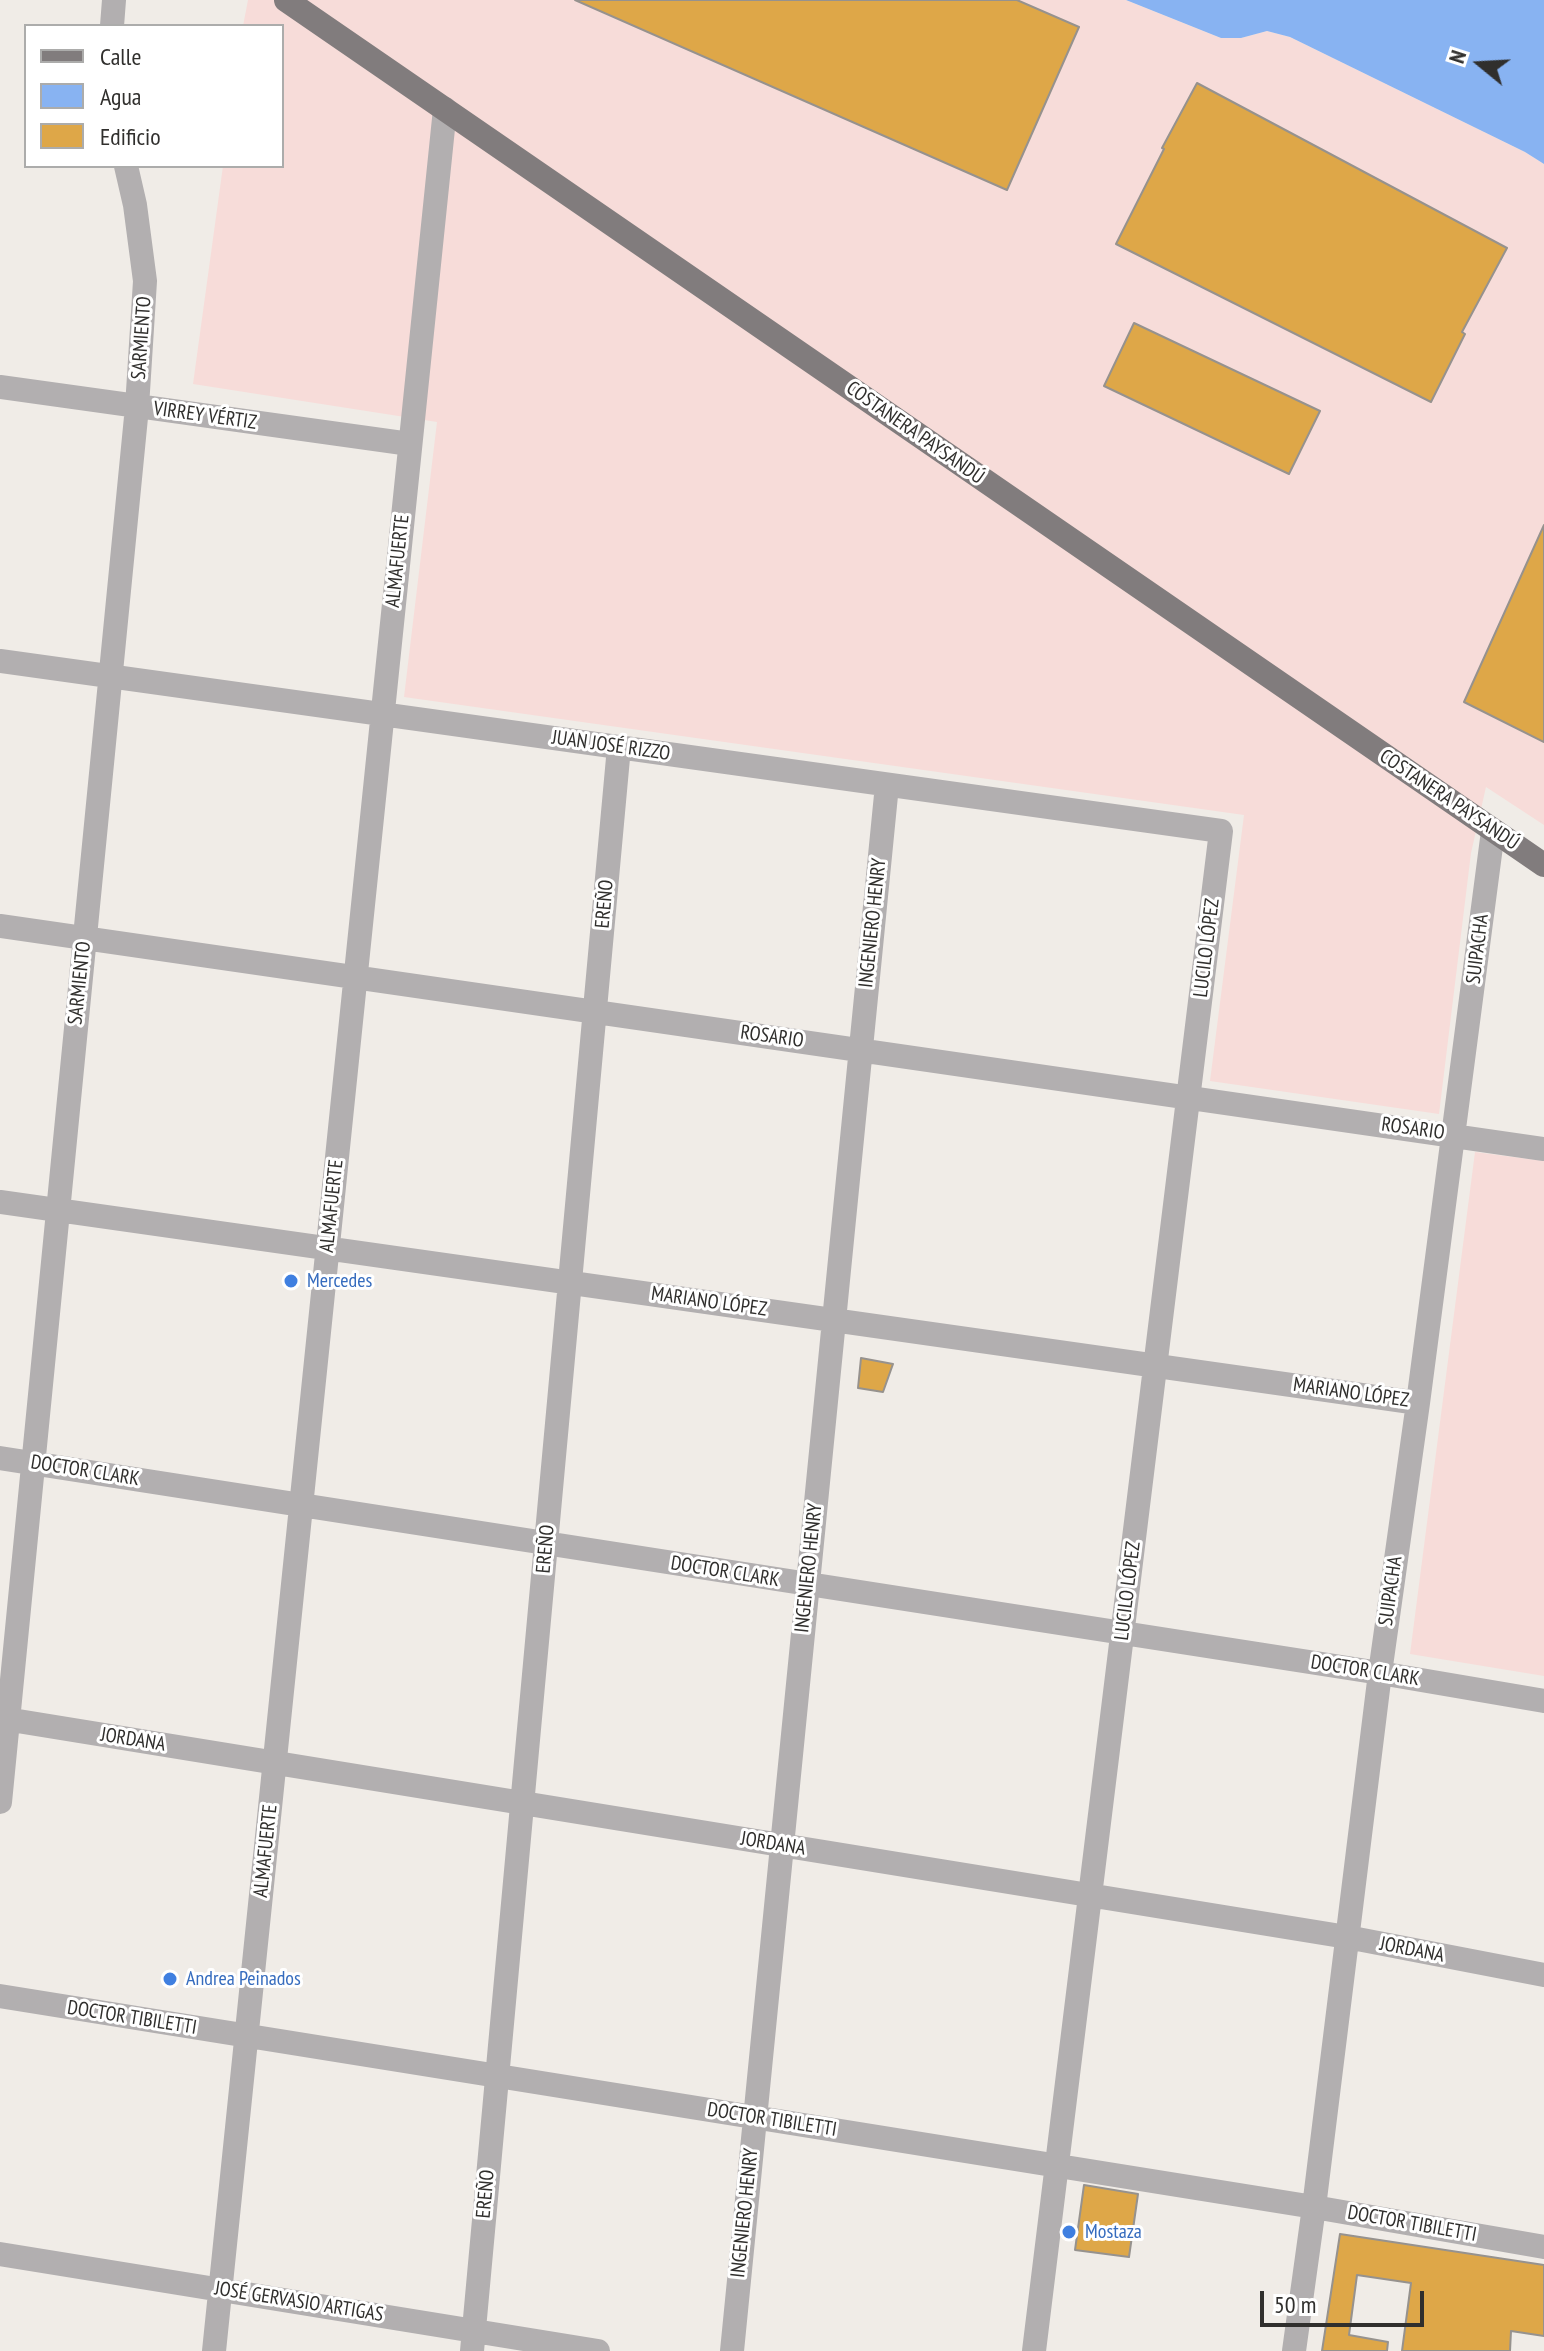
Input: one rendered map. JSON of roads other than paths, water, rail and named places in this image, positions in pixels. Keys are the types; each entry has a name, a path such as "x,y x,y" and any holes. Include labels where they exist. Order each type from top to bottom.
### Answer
{"main road":[{"name":"COSTANERA PAYSANDÚ","path":"286,0 1544,865"}],"street":[{"path":"112,24 114,0"},
{"name":"ALMAFUERTE","path":"214,2351 445,109"},
{"name":"SARMIENTO","path":"0,1802 4,1719 33,1463 137,407 145,281 135,205 126,168"},
{"name":"VIRREY VÉRTIZ","path":"0,387 410,444"},
{"name":"JUAN JOSÉ RIZZO","path":"0,661 1221,831"},
{"name":"EREÑO","path":"473,2341 619,747"},
{"name":"INGENIERO HENRY","path":"732,2351 887,785"},
{"name":"LUCILO LÓPEZ","path":"1034,2351 1221,831"},
{"name":"SUIPACHA","path":"1294,2351 1380,1673 1493,831"},
{"name":"ROSARIO","path":"0,926 1544,1149"},
{"name":"MARIANO LÓPEZ","path":"0,1202 1418,1403"},
{"name":"DOCTOR CLARK","path":"0,1458 1544,1701"},
{"name":"JORDANA","path":"4,1719 1347,1937 1544,1975"},
{"name":"DOCTOR TIBILETTI","path":"0,1996 1057,2165 1544,2247"},
{"name":"JOSÉ GERVASIO ARTIGAS","path":"0,2254 221,2290 473,2341 598,2351"}],"water":[{"path":"1126,0 1544,0 1544,164 1290,37 1267,31 1241,38 1221,38"}],"place":[{"name":"Mercedes","path":"291,1281"},
{"name":"Andrea Peinados","path":"170,1979"},
{"name":"Mostaza","path":"1069,2232"}]}
